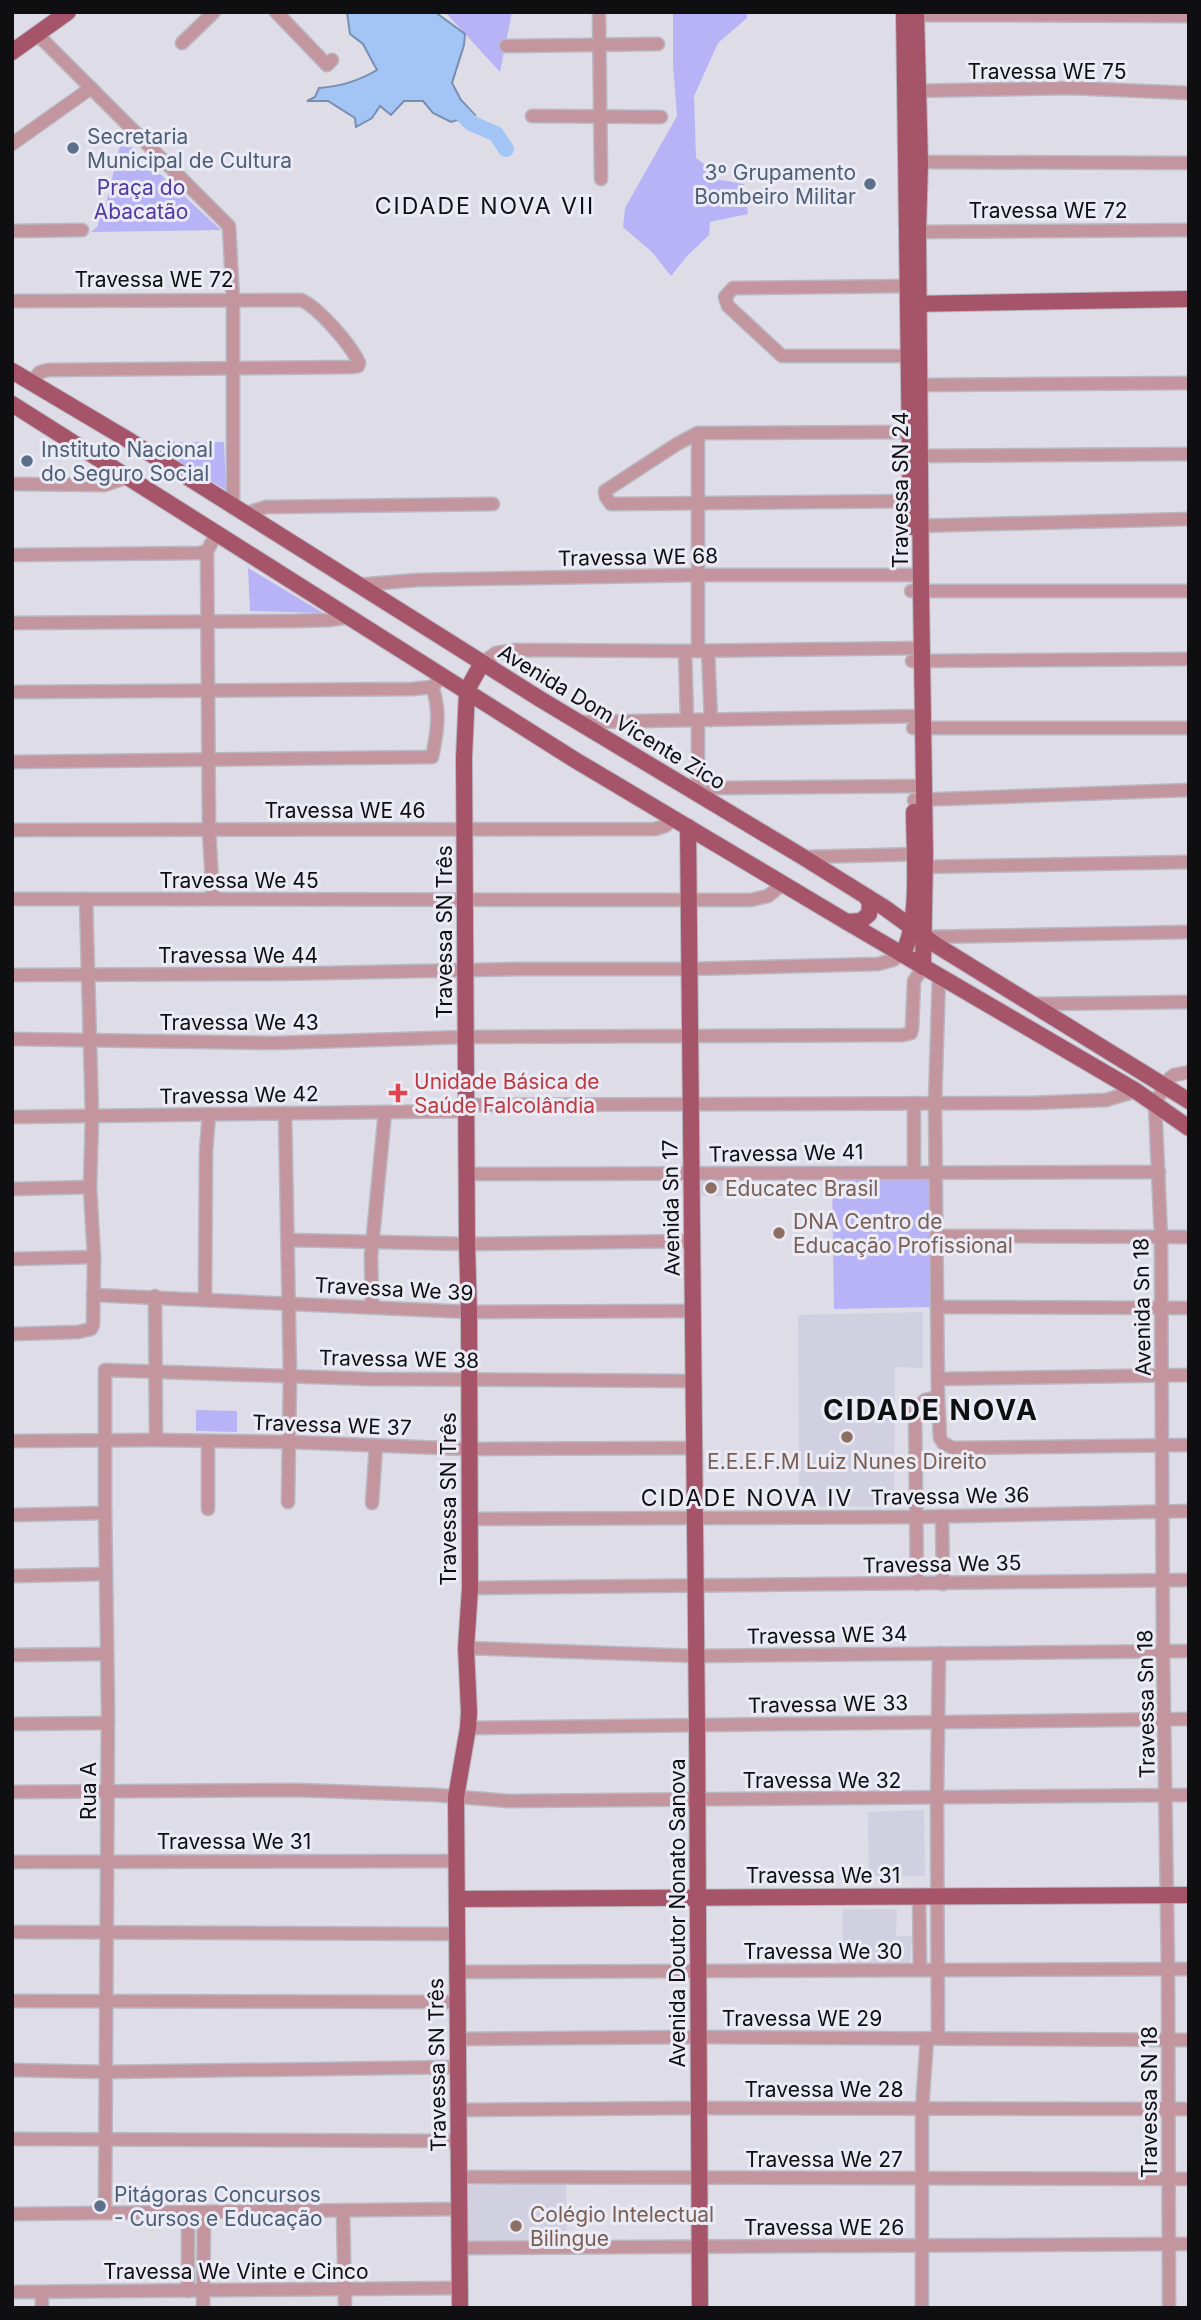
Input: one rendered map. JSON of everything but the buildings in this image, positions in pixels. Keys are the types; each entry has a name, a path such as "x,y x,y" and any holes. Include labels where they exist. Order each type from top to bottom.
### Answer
{"main road":[{"path":"12,52 68,12"},
{"name":"Travessa SN 24","path":"910,16 913,303 920,385 915,432"},
{"name":"Travessa SN 24","path":"912,232 907,286 913,303 907,356 915,432 920,860 917,932 923,967"},
{"path":"913,303 1189,299"},
{"name":"Avenida Dom Vicente Zico","path":"12,371 130,441 481,665 558,718 580,722 701,795 1189,1101"},
{"path":"12,404 351,617 438,681 467,690 575,760 1136,1091 1189,1128"},
{"path":"467,690 481,665"},
{"name":"Travessa SN Três","path":"460,2308 456,1797 468,1728 466,1648 470,1588 464,970 467,690"},
{"path":"681,823 689,898"},
{"path":"847,922 861,921 869,914 870,904 867,897"},
{"name":"Avenida Sn 17","path":"689,898 695,1518"},
{"name":"Travessa SN 24","path":"902,954 908,941 917,932"},
{"name":"Avenida Doutor Nonato Sanova","path":"695,1518 700,2308"},
{"name":"Travessa We 31","path":"457,1899 1189,1895"}],"street":[{"path":"182,43 214,12"},
{"path":"276,12 307,51 327,65 332,60"},
{"path":"599,12 601,179"},
{"path":"910,16 1189,16"},
{"path":"37,34 229,226 239,511 266,506 493,504"},
{"path":"506,46 658,44"},
{"name":"Travessa WE 75","path":"912,91 1071,88 1189,93"},
{"path":"12,144 91,89"},
{"path":"532,116 661,117"},
{"path":"913,162 1189,163"},
{"path":"12,231 82,230"},
{"name":"Travessa WE 72","path":"912,232 1189,230"},
{"path":"907,286 733,288 725,297 728,306 782,356 907,356"},
{"name":"Travessa WE 72","path":"12,301 296,299 309,304 330,324 355,353 359,363 358,366 233,370"},
{"path":"31,383 40,372 48,370 233,370"},
{"path":"920,385 1189,383"},
{"path":"915,432 698,433 606,489 606,497 611,504 915,501"},
{"path":"698,433 697,651 701,795 716,788 919,793 1189,790"},
{"path":"915,456 1189,453"},
{"path":"12,484 105,485 128,477"},
{"path":"916,526 1189,519"},
{"path":"213,899 209,830 207,551 217,533"},
{"path":"12,555 207,551"},
{"name":"Travessa WE 68","path":"356,585 417,580 697,575 1189,591"},
{"path":"12,623 330,620 351,617"},
{"path":"481,665 496,653 505,650 1189,659"},
{"path":"697,651 699,720"},
{"path":"12,692 412,689 438,681 438,718 432,757 12,762"},
{"path":"580,722 919,722 1189,728"},
{"name":"Travessa WE 46","path":"12,830 654,829 681,823"},
{"path":"803,857 1189,862"},
{"path":"465,898 758,899 768,896 783,884"},
{"name":"Travessa We 45","path":"12,898 465,898"},
{"path":"12,1334 78,1332 91,1329 94,1258 90,1188 92,1116 86,899"},
{"path":"917,932 1189,932"},
{"path":"464,970 689,969 878,964 902,954"},
{"path":"466,1037 906,1035 912,1029 914,981 923,967"},
{"name":"Travessa We 44","path":"12,975 464,970"},
{"path":"939,975 935,1103 940,1438 943,1443 953,1448 1189,1445"},
{"path":"1035,1004 1189,1002"},
{"name":"Travessa We 43","path":"12,1039 275,1043 466,1037"},
{"path":"1155,1103 1174,1075 1189,1072"},
{"path":"467,1108 1105,1100 1136,1091"},
{"path":"914,1103 914,1171"},
{"name":"Avenida Sn 18","path":"1155,1103 1161,1238 1163,1511"},
{"name":"Travessa We 42","path":"12,1117 385,1112 467,1108"},
{"path":"372,1307 373,1240 385,1112"},
{"path":"285,1113 290,1375 288,1502"},
{"path":"205,1299 206,1151 209,1114"},
{"path":"937,1171 1159,1172"},
{"name":"Travessa We 41","path":"468,1174 937,1171"},
{"path":"12,1189 90,1188"},
{"path":"937,1236 1189,1237"},
{"path":"288,1240 467,1244 692,1241"},
{"path":"12,1259 94,1258"},
{"name":"Travessa We 39","path":"93,1295 469,1312 693,1311"},
{"path":"155,1296 156,1440"},
{"path":"937,1307 1189,1308"},
{"name":"Travessa WE 38","path":"105,1370 469,1380 693,1381"},
{"name":"Rua A","path":"105,1370 108,1723 106,2213"},
{"path":"938,1379 1189,1375"},
{"path":"917,1584 915,1410 925,1400 938,1398"},
{"name":"Travessa WE 37","path":"12,1441 289,1442 468,1449 693,1448"},
{"path":"208,1441 208,1509"},
{"path":"372,1503 376,1446"},
{"path":"1163,1511 1189,1511"},
{"name":"Travessa We 36","path":"695,1518 916,1517 1163,1511"},
{"name":"Travessa Sn 18","path":"1163,1511 1166,1895"},
{"path":"12,1515 105,1513"},
{"path":"942,1516 943,1584"},
{"path":"469,1519 695,1518"},
{"path":"12,1576 106,1574"},
{"name":"Travessa We 35","path":"695,1586 1189,1580"},
{"path":"470,1588 695,1586"},
{"name":"Travessa WE 34","path":"466,1648 695,1656 1189,1651"},
{"path":"922,2308 922,2109 933,2038 939,1970 939,1653"},
{"path":"12,1655 107,1654"},
{"name":"Travessa WE 33","path":"468,1728 1189,1719"},
{"path":"12,1724 108,1723"},
{"path":"12,1792 296,1790 456,1797"},
{"name":"Travessa We 32","path":"456,1797 508,1801 1189,1795"},
{"name":"Travessa We 31","path":"12,1862 456,1861"},
{"path":"919,1895 920,1970"},
{"name":"Travessa SN 18","path":"1166,1895 1169,2308"},
{"path":"12,1932 456,1934"},
{"name":"Travessa We 30","path":"457,1972 1189,1969"},
{"path":"12,2001 457,2002"},
{"path":"933,2038 1189,2040"},
{"name":"Travessa WE 29","path":"456,2039 933,2038"},
{"path":"12,2070 106,2072 458,2067"},
{"name":"Travessa We 28","path":"458,2110 1189,2109"},
{"path":"12,2139 458,2141"},
{"name":"Travessa We 27","path":"459,2176 1189,2179"},
{"path":"12,2214 459,2209"},
{"path":"343,2212 345,2308"},
{"path":"188,2213 188,2291"},
{"path":"203,2308 204,2213"},
{"name":"Travessa WE 26","path":"459,2248 1189,2244"},
{"name":"Travessa We Vinte e Cinco","path":"12,2291 460,2288"},
{"path":"42,2292 42,2308"}],"shaded area":[{"name":"Educatec Brasil","path":"701,1180 722,1181 722,1196 701,1196"},
{"name":"E.E.E.F.M Luiz Nunes Direito","path":"923,1312 923,1368 895,1367 894,1507 799,1506 798,1315"},
{"path":"924,1810 925,1876 869,1876 868,1812"},
{"path":"843,1909 897,1909 896,1936 912,1936 910,1964 842,1965"},
{"name":"Colégio Intelectual Bilingue","path":"566,2184 567,2243 465,2242 467,2185"}],"green space":[{"path":"445,12 512,12 500,72"},
{"path":"673,12 747,12 747,18 718,43 694,96 696,158 708,167 714,179 744,184 748,214 710,222 709,235 671,276 652,252 623,227 625,208 677,116"},
{"name":"Praça do Abacatão","path":"122,139 221,230 91,232 98,226 106,204"},
{"path":"161,442 224,442 226,490 156,448"},
{"path":"248,568 323,613 250,611"},
{"path":"929,1175 931,1307 834,1309 832,1176"},
{"path":"196,1410 237,1411 237,1432 196,1431"}],"water":[{"path":"347,12 435,12 465,34 452,83 461,100 475,115 451,122 433,113 423,101 404,101 391,115 380,106 372,118 356,127 355,118 328,101 307,101 315,97 319,88 349,82 377,70 363,44 350,34"}],"waterway":[{"path":"450,102 471,123 496,134 506,149"}],"place":[{"name":"Secretaria Municipal de Cultura","path":"73,148"},
{"name":"3º Grupamento Bombeiro Militar","path":"870,184"},
{"name":"Instituto Nacional do Seguro Social","path":"27,461"},
{"name":"Unidade Básica de Saúde Falcolândia","path":"398,1093"},
{"name":"Educatec Brasil","path":"711,1188"},
{"name":"DNA Centro de Educação Profissional","path":"779,1233"},
{"name":"E.E.E.F.M Luiz Nunes Direito","path":"847,1437"},
{"name":"Pitágoras Concursos - Cursos e Educação","path":"100,2206"},
{"name":"Colégio Intelectual Bilingue","path":"516,2226"}],"district":[{"name":"CIDADE NOVA VII","path":"485,206"},
{"name":"CIDADE NOVA","path":"931,1410"},
{"name":"CIDADE NOVA IV","path":"747,1498"}]}
